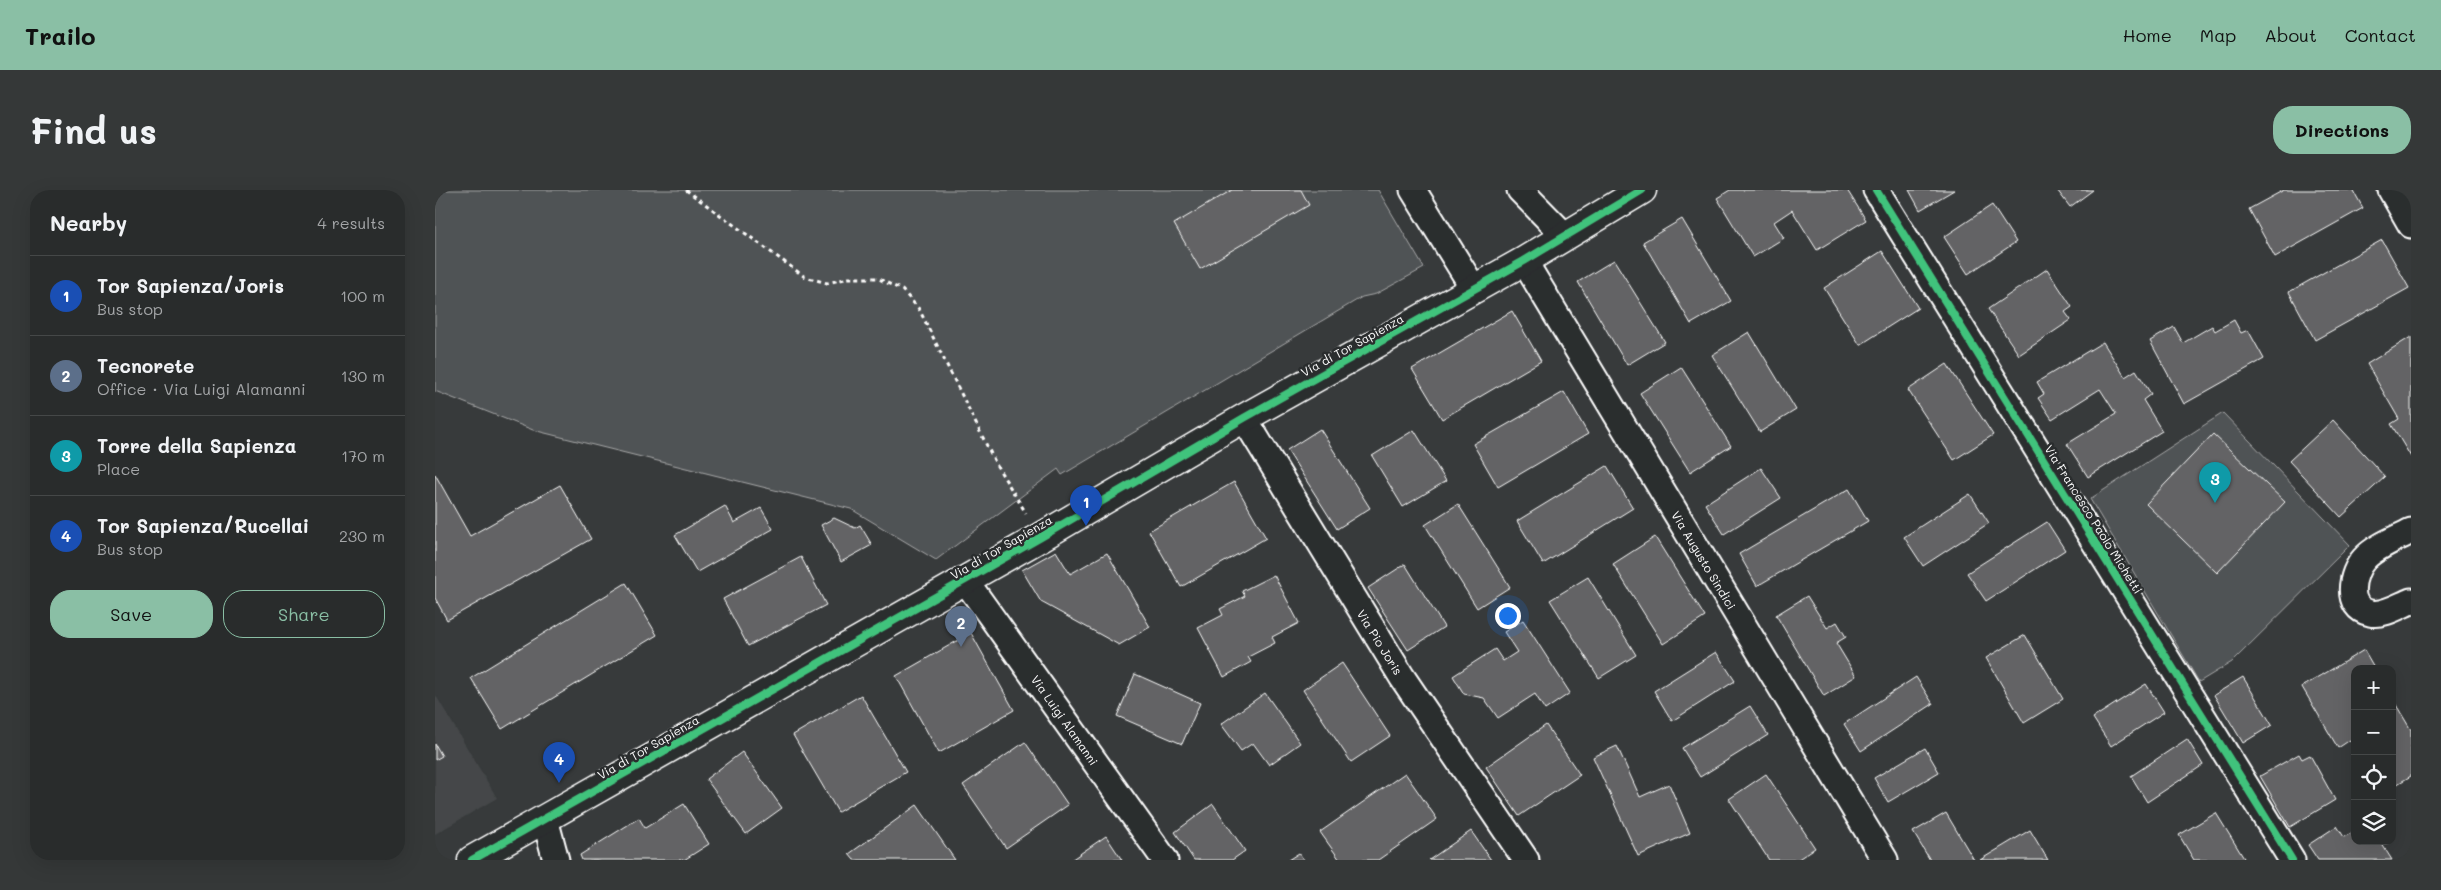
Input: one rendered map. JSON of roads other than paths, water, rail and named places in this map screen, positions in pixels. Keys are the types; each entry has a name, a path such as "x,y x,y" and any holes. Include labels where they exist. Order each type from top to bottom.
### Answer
{"street":[{"path":"1413,190 1474,289"},
{"path":"1520,190 1565,236"},
{"name":"Via di Tor Sapienza","path":"473,860 1041,538 1244,418 1474,289 1642,190"},
{"name":"Via Francesco Paolo Michetti","path":"1876,190 2292,860"},
{"path":"2391,190 2411,225"},
{"name":"Via Augusto Sindici","path":"1524,260 1885,860"},
{"name":"Via Pio Joris","path":"1244,418 1402,677 1526,860"},
{"path":"2411,531 2375,551 2360,564 2354,574 2352,586 2359,606 2369,613 2377,613 2411,602"},
{"name":"Via Luigi Alamanni","path":"965,580 1165,860"},
{"path":"545,819 556,860"}],"place":[{"name":"Torre della Sapienza","path":"2215,503"},
{"name":"Tor Sapienza/Joris","path":"1086,526"},
{"name":"Tecnorete","path":"961,647"},
{"name":"Tor Sapienza/Rucellai","path":"559,783"}]}
